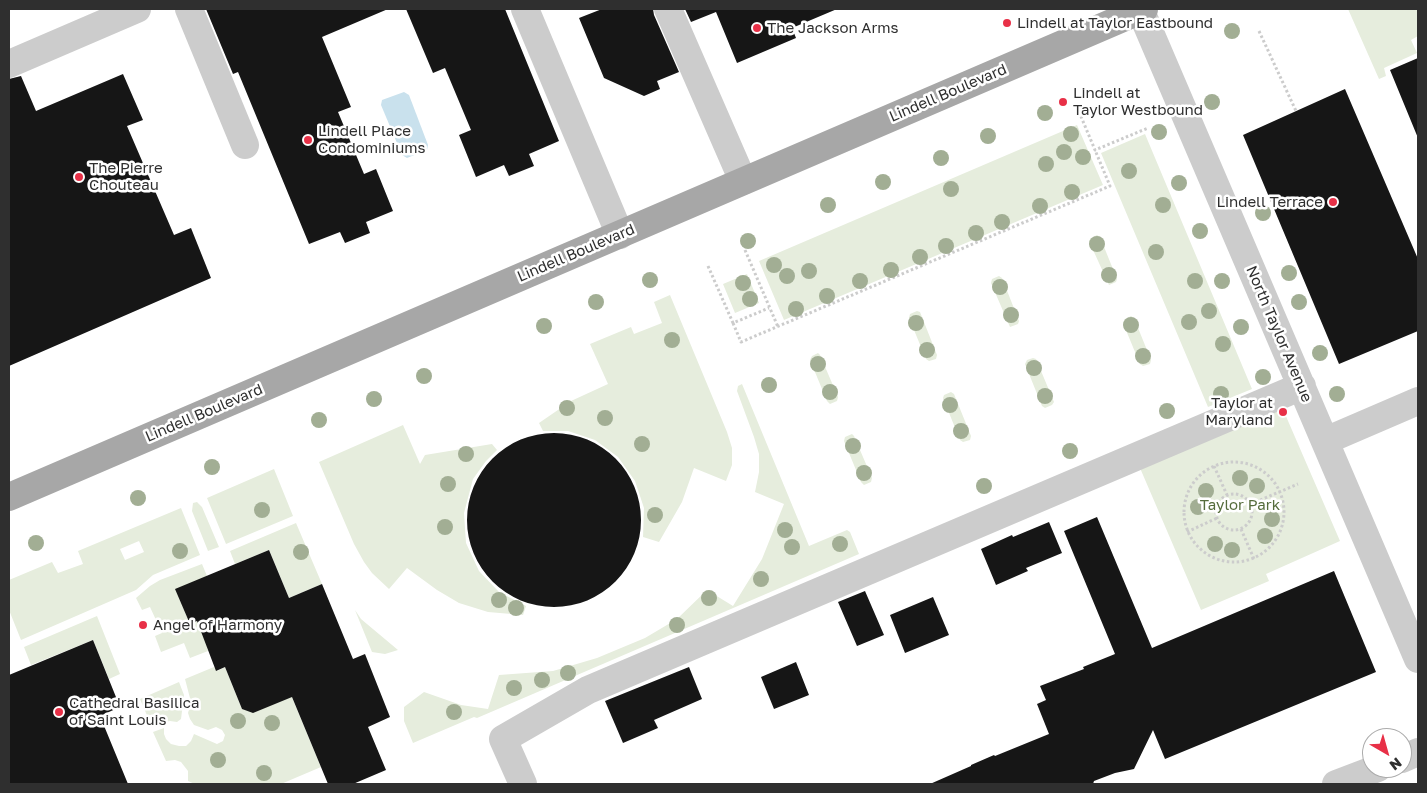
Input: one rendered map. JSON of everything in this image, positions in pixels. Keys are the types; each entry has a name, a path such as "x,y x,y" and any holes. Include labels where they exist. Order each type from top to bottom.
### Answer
{"main road":[{"name":"Lindell Boulevard","path":"9,497 1142,9"}],"street":[{"path":"9,64 137,9"},
{"path":"189,9 245,145"},
{"path":"525,9 620,235"},
{"path":"668,9 743,181"},
{"name":"North Taylor Avenue","path":"1142,9 1418,659"},
{"path":"523,784 503,739 588,690 1302,386"},
{"path":"1325,441 1418,401"},
{"path":"1336,784 1362,774"}],"path":[{"path":"1259,31 1296,111"},
{"path":"708,266 741,342 1110,186 1076,107"},
{"path":"1095,150 1148,128"},
{"path":"744,250 778,327"},
{"path":"733,323 770,308"},
{"path":"1228,462 1253,465 1264,471 1273,480 1280,492 1284,507 1283,523 1280,531 1267,550 1254,558 1237,563 1221,561 1206,555 1194,544 1186,532 1183,515 1185,499 1191,485 1201,473 1214,466 1228,462"},
{"path":"1214,466 1226,495"},
{"path":"1251,504 1298,484"},
{"path":"1238,494 1251,504 1252,516 1250,522 1241,529 1229,530 1220,524 1217,518 1216,507 1226,495 1238,494"},
{"path":"1186,532 1217,518"},
{"path":"1241,529 1254,558"}],"green space":[{"path":"1348,9 1418,9 1418,36 1411,40 1417,53 1384,68 1386,76 1379,79"},
{"path":"1077,125 1103,185 784,320 759,261"},
{"path":"1145,134 1252,389 1208,407 1101,153"},
{"path":"1097,235 1100,237 1117,279 1116,282 1109,285 1089,241"},
{"path":"747,274 759,303 735,313 723,284"},
{"path":"999,276 1002,278 1019,321 1018,324 1010,327 991,283 992,279"},
{"path":"670,295 727,432 732,448 732,465 726,481 694,468 682,502 659,542 643,537 644,508 635,481 618,457 595,440 568,431 543,431 539,423 571,401 608,384 590,344 631,327 634,334 662,323 654,302"},
{"path":"917,311 920,312 937,355 936,359 929,361 926,359 909,318 910,314"},
{"path":"1131,316 1134,318 1151,360 1150,364 1143,366 1140,364 1123,323 1125,319"},
{"path":"818,353 838,397 837,401 830,404 810,360 812,356"},
{"path":"1036,359 1054,402 1045,408 1042,406 1025,364 1027,360"},
{"path":"742,384 809,546 847,530 850,532 859,554 477,718 474,717 413,743 404,721 404,707 424,692 461,705 488,709 499,675 553,671 597,658 645,638 677,619 707,590 733,606 762,559 784,504 755,492 759,472 759,454 737,391 738,386"},
{"path":"951,392 954,394 971,436 970,440 963,442 960,440 943,398 944,395"},
{"name":"Taylor Park","path":"1282,407 1340,541 1266,574 1269,581 1201,610 1140,468"},
{"path":"403,425 420,464 425,455 492,444 497,450 473,479 464,513 466,543 479,571 499,592 526,606 523,615 488,612 459,603 407,568 389,589 372,573 364,562 354,544 319,462"},
{"path":"852,434 872,478 871,482 864,485 844,441 845,437"},
{"path":"274,469 293,516 226,544 207,498"},
{"path":"197,502 202,507 219,547 208,551 192,511 193,503"},
{"path":"181,508 200,555 153,575 136,590 21,640 9,610 9,580 52,562 58,573 83,564 78,551","holes":["139,541 144,552 125,560 120,549"]},
{"path":"296,523 322,584 289,598 269,550 235,564 230,551"},
{"path":"202,564 207,576 176,590 190,624 206,618 217,643 207,647 208,651 190,658 184,643 161,652 155,636 162,633 150,607 142,610 136,598 160,580"},
{"path":"355,610 361,619 398,650 385,654 372,652"},
{"path":"97,616 120,674 109,679 93,640 31,665 24,647"},
{"path":"214,667 217,671 225,667 242,709 289,690 321,767 281,784 195,784 188,781 188,771 181,762 175,760 166,761 153,732 164,728 166,739 171,744 179,746 186,746 194,734 217,744 223,741 225,735 222,730 216,727 208,730 194,725 188,713 191,702 185,679"},
{"path":"179,682 184,695 181,719 177,722 160,723 152,727 140,699"}],"water":[{"path":"404,92 409,95 428,145 427,150 407,158 402,155 381,105 382,100"}],"building":[{"name":"Lindell Place Condominiums","path":"206,9 388,9 322,37 351,107 338,112 364,174 376,169 393,211 366,222 370,233 345,243 340,232 309,244 238,72 233,74"},
{"name":"Lindell Place Condominiums","path":"406,9 505,9 559,141 529,154 534,166 509,176 504,165 476,177 459,135 471,130 445,68 433,73"},
{"path":"602,9 653,9 679,72 657,81 660,89 644,96 604,78 579,18"},
{"name":"The Jackson Arms","path":"685,9 837,9 792,28 796,38 737,63 716,12 691,22"},
{"path":"1418,58 1418,138 1390,70"},
{"name":"The Pierre Chouteau","path":"123,74 143,120 127,126 174,235 191,228 211,278 9,366 9,79 21,76 36,111"},
{"name":"Lindell Terrace","path":"1345,89 1418,259 1418,331 1339,364 1243,135"},
{"path":"554,433 571,435 587,440 609,453 621,465 637,495 641,520 639,537 634,553 621,575 609,587 579,603 554,607 537,605 521,600 499,587 487,575 471,545 467,520 469,503 474,487 487,465 499,453 529,437"},
{"path":"1097,517 1152,648 1334,571 1376,672 1165,759 1153,730 1134,769 1115,773 1094,781 1093,784 930,784 994,755 1049,734 1037,704 1046,700 1040,686 1084,669 1083,667 1115,654 1064,531"},
{"path":"1049,522 1062,553 1026,568 1028,571 996,585 981,549 1012,535 1013,537"},
{"path":"269,550 289,598 322,584 353,659 365,654 390,717 368,727 386,770 353,784 328,784 292,697 253,713 242,709 225,667 216,671 197,621 190,624 175,589"},
{"path":"865,591 884,635 857,646 838,602"},
{"path":"933,597 949,635 905,653 890,615"},
{"name":"Cathedral Basilica of Saint Louis","path":"93,640 120,707 100,716 128,784 9,784 9,675"},
{"path":"796,662 809,695 774,709 761,677"},
{"path":"689,667 702,699 654,720 658,728 623,743 605,701"}],"place":[{"name":"Lindell at Taylor Eastbound","path":"1007,23"},
{"name":"The Jackson Arms","path":"757,28"},
{"name":"Lindell at Taylor Westbound","path":"1063,102"},
{"name":"Lindell Place Condominiums","path":"308,140"},
{"name":"The Pierre Chouteau","path":"79,177"},
{"name":"Lindell Terrace","path":"1333,202"},
{"name":"Taylor at Maryland","path":"1283,412"},
{"name":"Angel of Harmony","path":"143,625"},
{"name":"Cathedral Basilica of Saint Louis","path":"59,712"}]}
